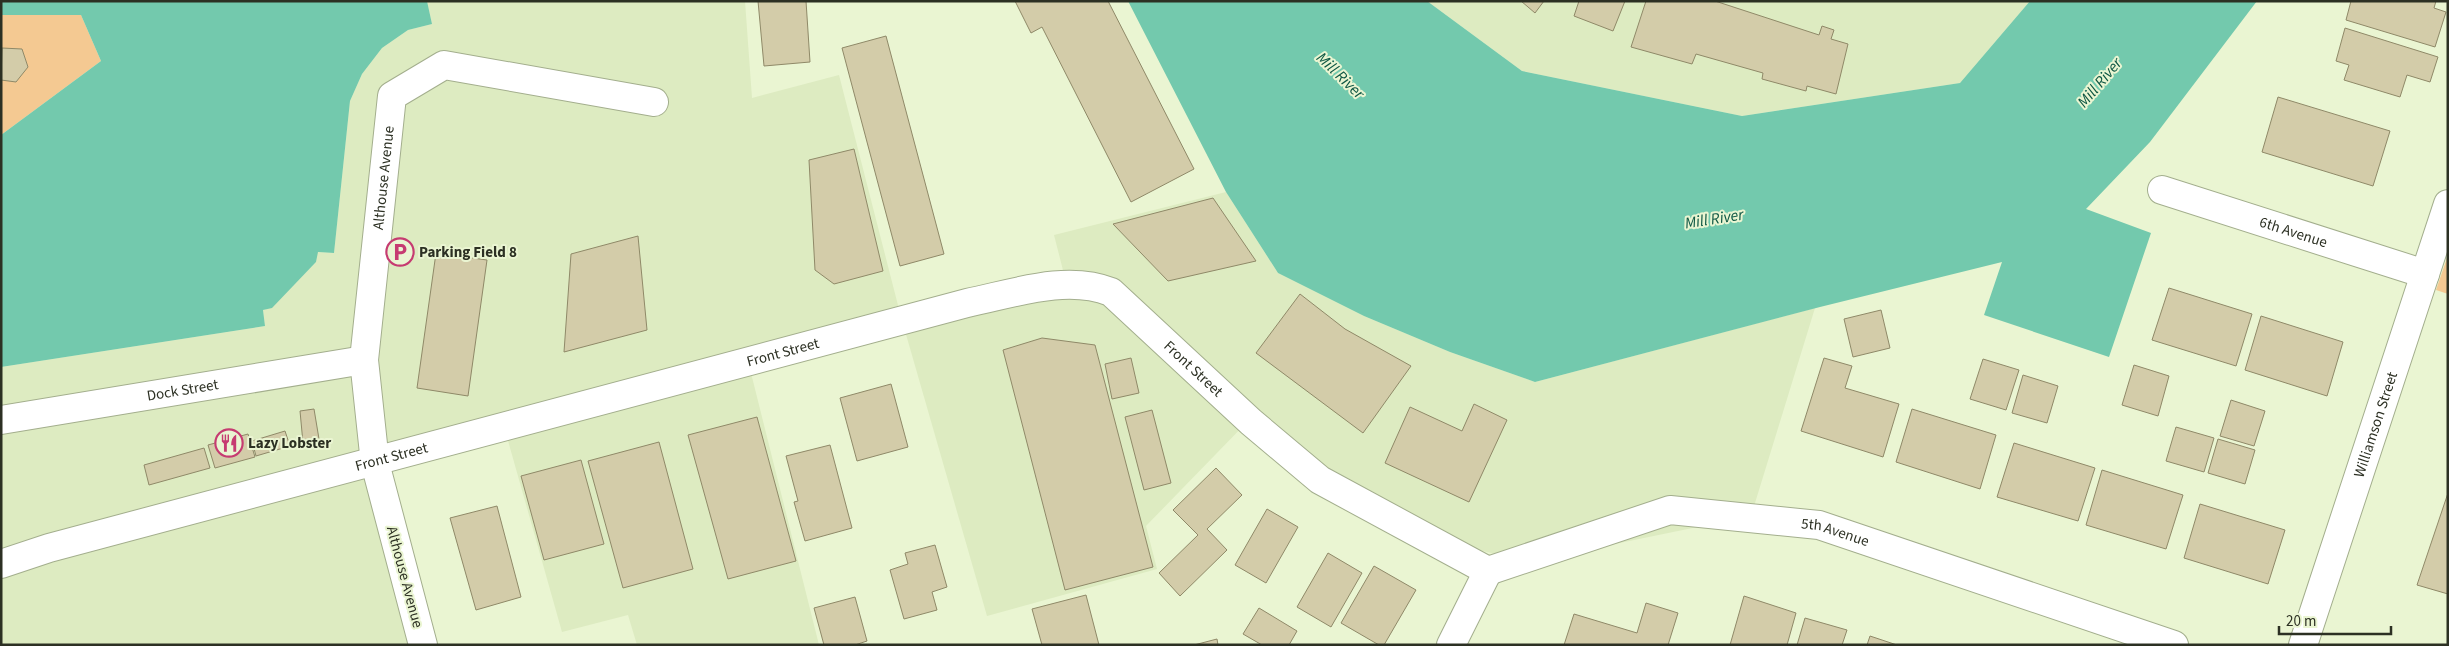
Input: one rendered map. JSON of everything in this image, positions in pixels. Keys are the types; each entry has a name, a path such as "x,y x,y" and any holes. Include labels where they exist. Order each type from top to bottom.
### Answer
{"street":[{"name":"Althouse Avenue","path":"424,645 375,462 364,360 392,96 444,65 654,102"},
{"name":"6th Avenue","path":"2162,190 2424,274"},
{"name":"Williamson Street","path":"2303,645 2448,204"},
{"name":"Front Street","path":"1,564 49,548 967,304 1055,285 1097,286 1111,292 1251,422 1320,480 1488,571"},
{"name":"Dock Street","path":"1,420 364,360"},
{"name":"5th Avenue","path":"1488,571 1670,510 1819,525 2174,645"},
{"path":"1451,645 1488,571"}],"shaded area":[{"path":"427,1 745,1 752,98 839,75 901,317 750,369 819,645 637,645 628,615 562,632 505,430 379,466 421,645 1,645 1,367 265,326 263,310 272,307 316,262 317,252 334,253 350,101 362,74 382,48 408,30 432,24"},
{"path":"1427,1 2030,1 1960,83 1742,116 1522,71"},
{"path":"1,15 81,15 101,61 1,135"},
{"path":"1226,192 1278,273 1364,316 1450,352 1535,382 1815,308 1751,516 1527,562 1439,540 1250,419 1146,526 1157,569 987,616 901,317 1065,278 1054,235"},
{"path":"2448,255 2448,294 2436,290"}],"water":[{"path":"1,1 427,1 432,24 408,30 382,48 362,74 350,101 334,253 318,252 316,262 272,308 263,310 265,326 1,367 1,135 101,61 81,15 1,15"},
{"name":"Mill River","path":"1128,1 1427,1 1522,71 1742,116 1960,83 2030,1 2257,1 2150,142 2086,209 2151,233 2109,357 1984,315 2002,262 1820,307 1535,382 1450,352 1364,316 1278,273 1226,192"}],"building":[{"path":"758,1 806,1 810,62 764,66"},
{"path":"1015,1 1108,1 1194,169 1131,202 1042,27 1031,33"},
{"path":"1521,1 1544,1 1535,13"},
{"path":"1579,1 1625,1 1613,31 1574,16"},
{"path":"1646,1 1715,1 1819,35 1822,26 1834,30 1831,39 1848,44 1836,94 1807,86 1806,91 1762,79 1763,73 1696,54 1692,64 1631,47"},
{"path":"2351,1 2436,1 2434,8 2446,12 2435,47 2346,20"},
{"path":"2345,28 2438,57 2430,82 2407,75 2400,97 2344,80 2349,65 2336,61"},
{"path":"886,36 944,254 900,266 842,48"},
{"path":"2,48 22,49 28,67 16,82 1,80"},
{"path":"2278,97 2390,131 2373,186 2262,152"},
{"path":"854,149 883,271 834,284 815,270 809,160"},
{"path":"1213,198 1256,261 1168,281 1113,224"},
{"path":"638,236 647,330 564,352 571,254"},
{"path":"436,253 487,260 468,396 417,388"},
{"path":"2169,288 2252,314 2236,366 2152,340"},
{"path":"1300,294 1345,329 1411,366 1363,433 1256,353"},
{"path":"1881,310 1890,348 1853,357 1844,319"},
{"path":"2261,316 2343,342 2327,396 2245,370"},
{"path":"1042,338 1095,345 1153,567 1065,590 1003,350"},
{"path":"1131,358 1139,393 1112,399 1105,364"},
{"path":"1824,358 1852,366 1845,388 1899,404 1883,457 1801,431"},
{"path":"1983,359 2019,370 2006,410 1970,399"},
{"path":"2134,365 2169,376 2158,416 2122,405"},
{"path":"2023,375 2058,386 2047,423 2012,413"},
{"path":"891,384 908,447 857,461 840,398"},
{"path":"2231,400 2265,411 2254,446 2220,436"},
{"path":"1474,404 1507,420 1469,502 1385,463 1410,407 1462,431"},
{"path":"314,409 319,439 303,443 300,411"},
{"path":"1912,409 1996,435 1980,489 1896,462"},
{"path":"1152,410 1171,483 1144,490 1125,417"},
{"path":"757,417 796,561 728,579 688,435"},
{"path":"2176,427 2214,438 2204,472 2166,461"},
{"path":"285,431 290,446 256,456 252,441"},
{"path":"248,434 255,457 215,468 208,445"},
{"path":"2218,439 2255,450 2245,484 2208,473"},
{"path":"659,442 693,569 623,588 588,461"},
{"path":"2014,443 2095,468 2078,521 1997,497"},
{"path":"830,445 852,528 805,541 794,502 798,501 786,456"},
{"path":"204,448 210,468 149,485 144,465"},
{"path":"581,460 604,544 544,560 521,476"},
{"path":"1216,468 1242,495 1207,529 1227,550 1180,596 1159,573 1198,535 1173,510"},
{"path":"2102,470 2183,495 2166,549 2086,525"},
{"path":"2448,493 2448,594 2417,585"},
{"path":"2200,504 2285,530 2268,584 2184,558"},
{"path":"497,506 521,597 476,610 450,518"},
{"path":"1267,509 1298,527 1266,583 1235,565"},
{"path":"935,545 947,587 932,592 937,610 904,619 890,570 908,564 905,553"},
{"path":"1328,553 1362,573 1331,627 1297,607"},
{"path":"1374,566 1416,590 1384,645 1379,645 1341,623"},
{"path":"1086,595 1099,645 1042,645 1032,609"},
{"path":"1744,596 1796,613 1787,645 1730,645"},
{"path":"855,597 867,641 855,645 824,645 814,608"},
{"path":"1646,603 1678,613 1668,645 1564,645 1574,614 1637,633"},
{"path":"1259,608 1297,631 1289,645 1262,645 1243,634"},
{"path":"1805,618 1847,630 1842,645 1797,645"},
{"path":"1870,636 1897,645 1867,645"},
{"path":"1217,639 1218,645 1194,645"}],"place":[{"name":"Parking Field 8","path":"400,252"},
{"name":"Lazy Lobster","path":"229,443"}]}
